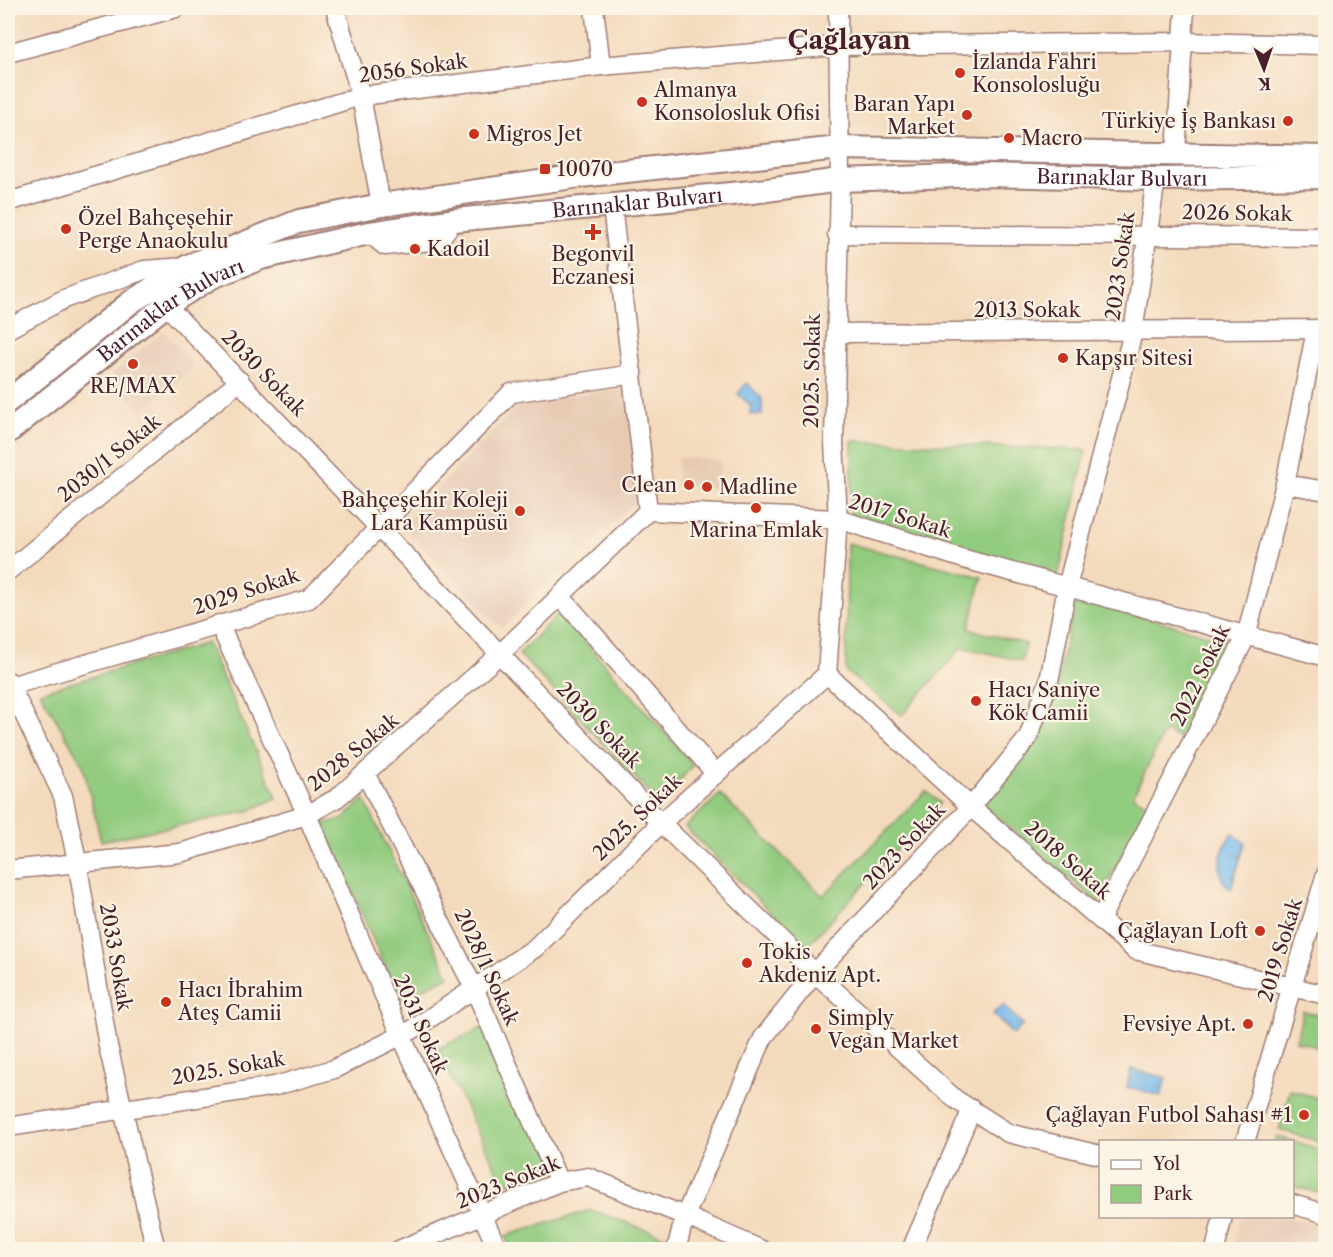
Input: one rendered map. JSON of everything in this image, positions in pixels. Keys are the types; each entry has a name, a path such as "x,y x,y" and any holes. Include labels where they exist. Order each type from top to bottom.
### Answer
{"main road":[{"name":"Barınaklar Bulvarı","path":"8,401 131,302 188,267 299,221 381,206 580,176 839,148 1326,157"},
{"name":"Barınaklar Bulvarı","path":"8,432 166,305 212,277 261,258 369,233 454,220 612,206 840,180 985,175 1155,179 1326,177"}],"street":[{"path":"8,53 176,8"},
{"path":"335,8 361,96 381,206"},
{"path":"594,8 601,66"},
{"name":"2025. Sokak","path":"8,1127 275,1086 334,1069 401,1035 536,948 661,824 827,674 838,519 834,442 840,180 838,8"},
{"path":"1176,153 1185,8"},
{"name":"2056 Sokak","path":"8,202 361,96 601,66 837,46 1182,42 1326,45"},
{"name":"2023 Sokak","path":"399,1250 559,1182 588,1177 686,1216 763,1038 815,973 971,807 1028,738 1049,681 1067,587 1133,332 1155,179"},
{"path":"612,206 648,511"},
{"name":"2026 Sokak","path":"837,234 1326,237"},
{"path":"8,329 64,299 144,270 188,267"},
{"name":"2030 Sokak","path":"166,305 661,824 815,973 955,1099 1008,1133 1099,1155"},
{"name":"2013 Sokak","path":"836,333 1321,329"},
{"name":"2022 Sokak","path":"1101,918 1246,637 1321,329"},
{"name":"2029 Sokak","path":"9,683 309,599 511,393 633,374"},
{"name":"2030/1 Sokak","path":"8,571 240,381"},
{"path":"1285,484 1326,491"},
{"name":"2017 Sokak","path":"648,511 838,519 1067,587 1326,657"},
{"name":"2028 Sokak","path":"8,870 77,861 180,853 307,815 337,798 366,775 500,654 648,511"},
{"path":"560,596 716,774"},
{"name":"2031 Sokak","path":"219,624 307,815 401,1035 498,1250"},
{"name":"2018 Sokak","path":"827,674 971,807 1135,950 1326,995"},
{"name":"2033 Sokak","path":"9,683 63,796 77,861 108,1046 156,1250"},
{"name":"2028/1 Sokak","path":"366,775 474,988 559,1182"},
{"name":"2019 Sokak","path":"1246,1140 1326,874"},
{"path":"911,1250 972,1109"},
{"path":"1294,1204 1326,1214"},
{"path":"676,1250 686,1216 762,1250"},
{"path":"1215,1250 1223,1218"}],"shaded area":[{"path":"164,331 194,367 141,411 111,375"},
{"name":"Bahçeşehir Koleji Lara Kampüsü","path":"628,388 640,497 502,628 402,525 521,402"},
{"path":"678,457 721,460 719,488 676,484"},
{"path":"1241,1218 1293,1218 1325,1227 1325,1249 1232,1249"}],"green space":[{"path":"852,441 1086,450 1058,577 851,516"},
{"path":"847,543 982,577 969,629 1026,644 1022,661 962,647 902,715 846,672"},
{"path":"1076,597 1232,642 1182,739 1165,731 1133,796 1148,804 1098,903 983,805 1038,738 1056,685"},
{"path":"559,612 693,765 660,804 519,654"},
{"path":"207,643 277,798 246,812 101,841 83,765 40,692"},
{"path":"926,791 940,803 806,947 685,827 720,794 823,896"},
{"path":"364,799 449,976 399,1000 323,823 342,820"},
{"path":"1303,1011 1325,1017 1325,1049 1296,1041"},
{"path":"493,1023 556,1163 504,1185 437,1049"},
{"name":"Çağlayan Futbol Sahası #1","path":"1290,1090 1325,1100 1325,1143 1279,1130"},
{"path":"1277,1136 1290,1140 1275,1140"},
{"path":"1294,1141 1325,1151 1325,1195 1294,1186"},
{"path":"591,1210 667,1237 662,1249 511,1249 505,1236"}],"water":[{"path":"747,383 762,399 762,415 750,414 750,405 738,394"},
{"path":"1232,833 1245,843 1231,889 1222,877 1220,862"},
{"path":"1003,1005 1023,1025 1013,1035 993,1014"},
{"path":"1131,1069 1166,1078 1161,1096 1127,1087"}],"place":[{"name":"İzlanda Fahri Konsolosluğu","path":"960,73"},
{"name":"Almanya Konsolosluk Ofisi","path":"642,102"},
{"name":"Baran Yapı Market","path":"967,115"},
{"name":"Türkiye İş Bankası","path":"1288,121"},
{"name":"Migros Jet","path":"474,134"},
{"name":"Macro","path":"1009,138"},
{"name":"10070","path":"545,169"},
{"name":"Özel Bahçeşehir Perge Anaokulu","path":"66,229"},
{"name":"Begonvil Eczanesi","path":"593,232"},
{"name":"Kadoil","path":"415,249"},
{"name":"Kapşır Sitesi","path":"1063,358"},
{"name":"RE/MAX","path":"133,364"},
{"name":"Clean","path":"689,485"},
{"name":"Madline","path":"707,487"},
{"name":"Marina Emlak","path":"756,508"},
{"name":"Bahçeşehir Koleji Lara Kampüsü","path":"520,511"},
{"name":"Hacı Saniye Kök Camii","path":"976,701"},
{"name":"Çağlayan Loft","path":"1260,931"},
{"name":"Tokis Akdeniz Apt.","path":"747,963"},
{"name":"Hacı İbrahim Ateş Camii","path":"166,1002"},
{"name":"Fevsiye Apt.","path":"1248,1024"},
{"name":"Simply Vegan Market","path":"816,1029"},
{"name":"Çağlayan Futbol Sahası #1","path":"1304,1115"}],"district":[{"name":"Çağlayan","path":"849,40"}]}
